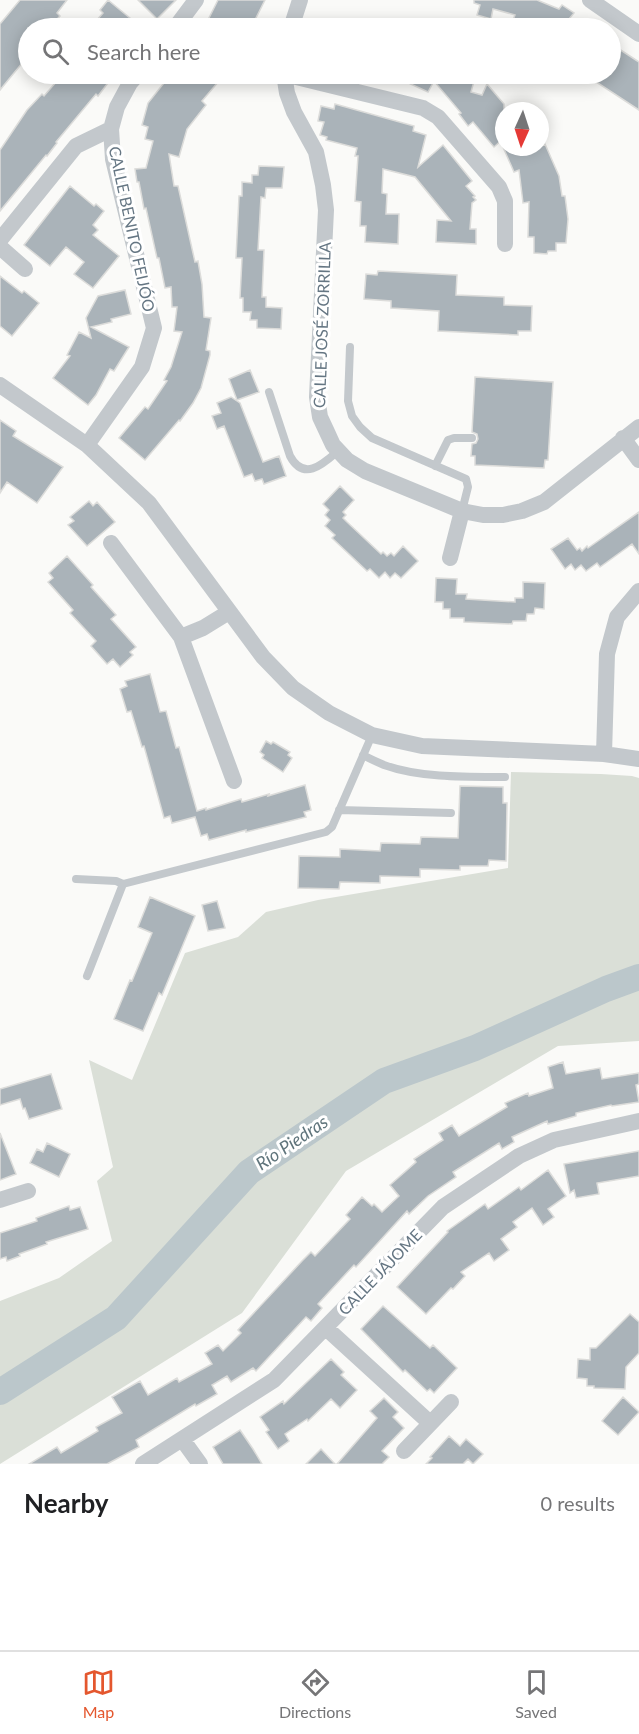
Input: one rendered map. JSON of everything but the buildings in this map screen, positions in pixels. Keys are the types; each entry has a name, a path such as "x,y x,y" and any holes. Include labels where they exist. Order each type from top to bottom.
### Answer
{"street":[{"path":"182,18 196,0"},
{"path":"294,18 300,0"},
{"path":"590,0 616,18"},
{"path":"621,22 639,34"},
{"name":"CALLE BENITO FEIJÓO","path":"87,445 142,367 154,328 113,159 111,129 117,107 129,84"},
{"name":"CALLE JOSÉ ZORRILLA","path":"286,84 294,112 316,152 323,185 326,210 317,397 320,417 333,445 347,460 365,471 462,511 483,515 503,515 522,511 544,502 622,438 639,427"},
{"path":"325,84 423,108 438,117 499,187 505,201 504,244"},
{"path":"0,240 76,146 111,129"},
{"path":"0,247 25,269"},
{"path":"0,384 87,445 149,503 262,657 293,688 329,713 372,735 422,746 604,754 639,759"},
{"path":"622,438 639,460"},
{"path":"450,558 462,511"},
{"path":"111,543 181,637 234,781"},
{"path":"604,754 608,654 617,617 639,591"},
{"path":"181,637 203,628 229,612"},
{"name":"CALLE JÁJOME","path":"143,1464 274,1380 443,1207 519,1156 555,1140 639,1121"},
{"path":"0,1200 28,1191"},
{"path":"326,1328 430,1423"},
{"path":"404,1451 451,1402"},
{"path":"182,1439 200,1464"}],"lane":[{"path":"350,347 348,400 352,416 372,438 465,479 468,487 462,511"},
{"path":"269,392 294,462 300,467 311,470 322,465 338,451"},
{"path":"435,466 448,440 472,438"},
{"path":"76,879 116,881 123,884 326,832 332,827 372,735"},
{"path":"363,755 385,765 417,772 450,776 505,777"},
{"path":"339,810 451,813"},
{"path":"87,976 123,884"}],"shaded area":[{"path":"511,772 601,774 639,778 639,1041 558,1046 346,1171 242,1313 0,1464 0,1301 59,1278 112,1241 97,1181 113,1167 89,1060 132,1080 185,953 238,937 266,912 318,900 508,868"}],"waterway":[{"name":"Río Piedras","path":"0,1392 116,1318 249,1172 384,1081 475,1048 606,989 639,977"}]}
